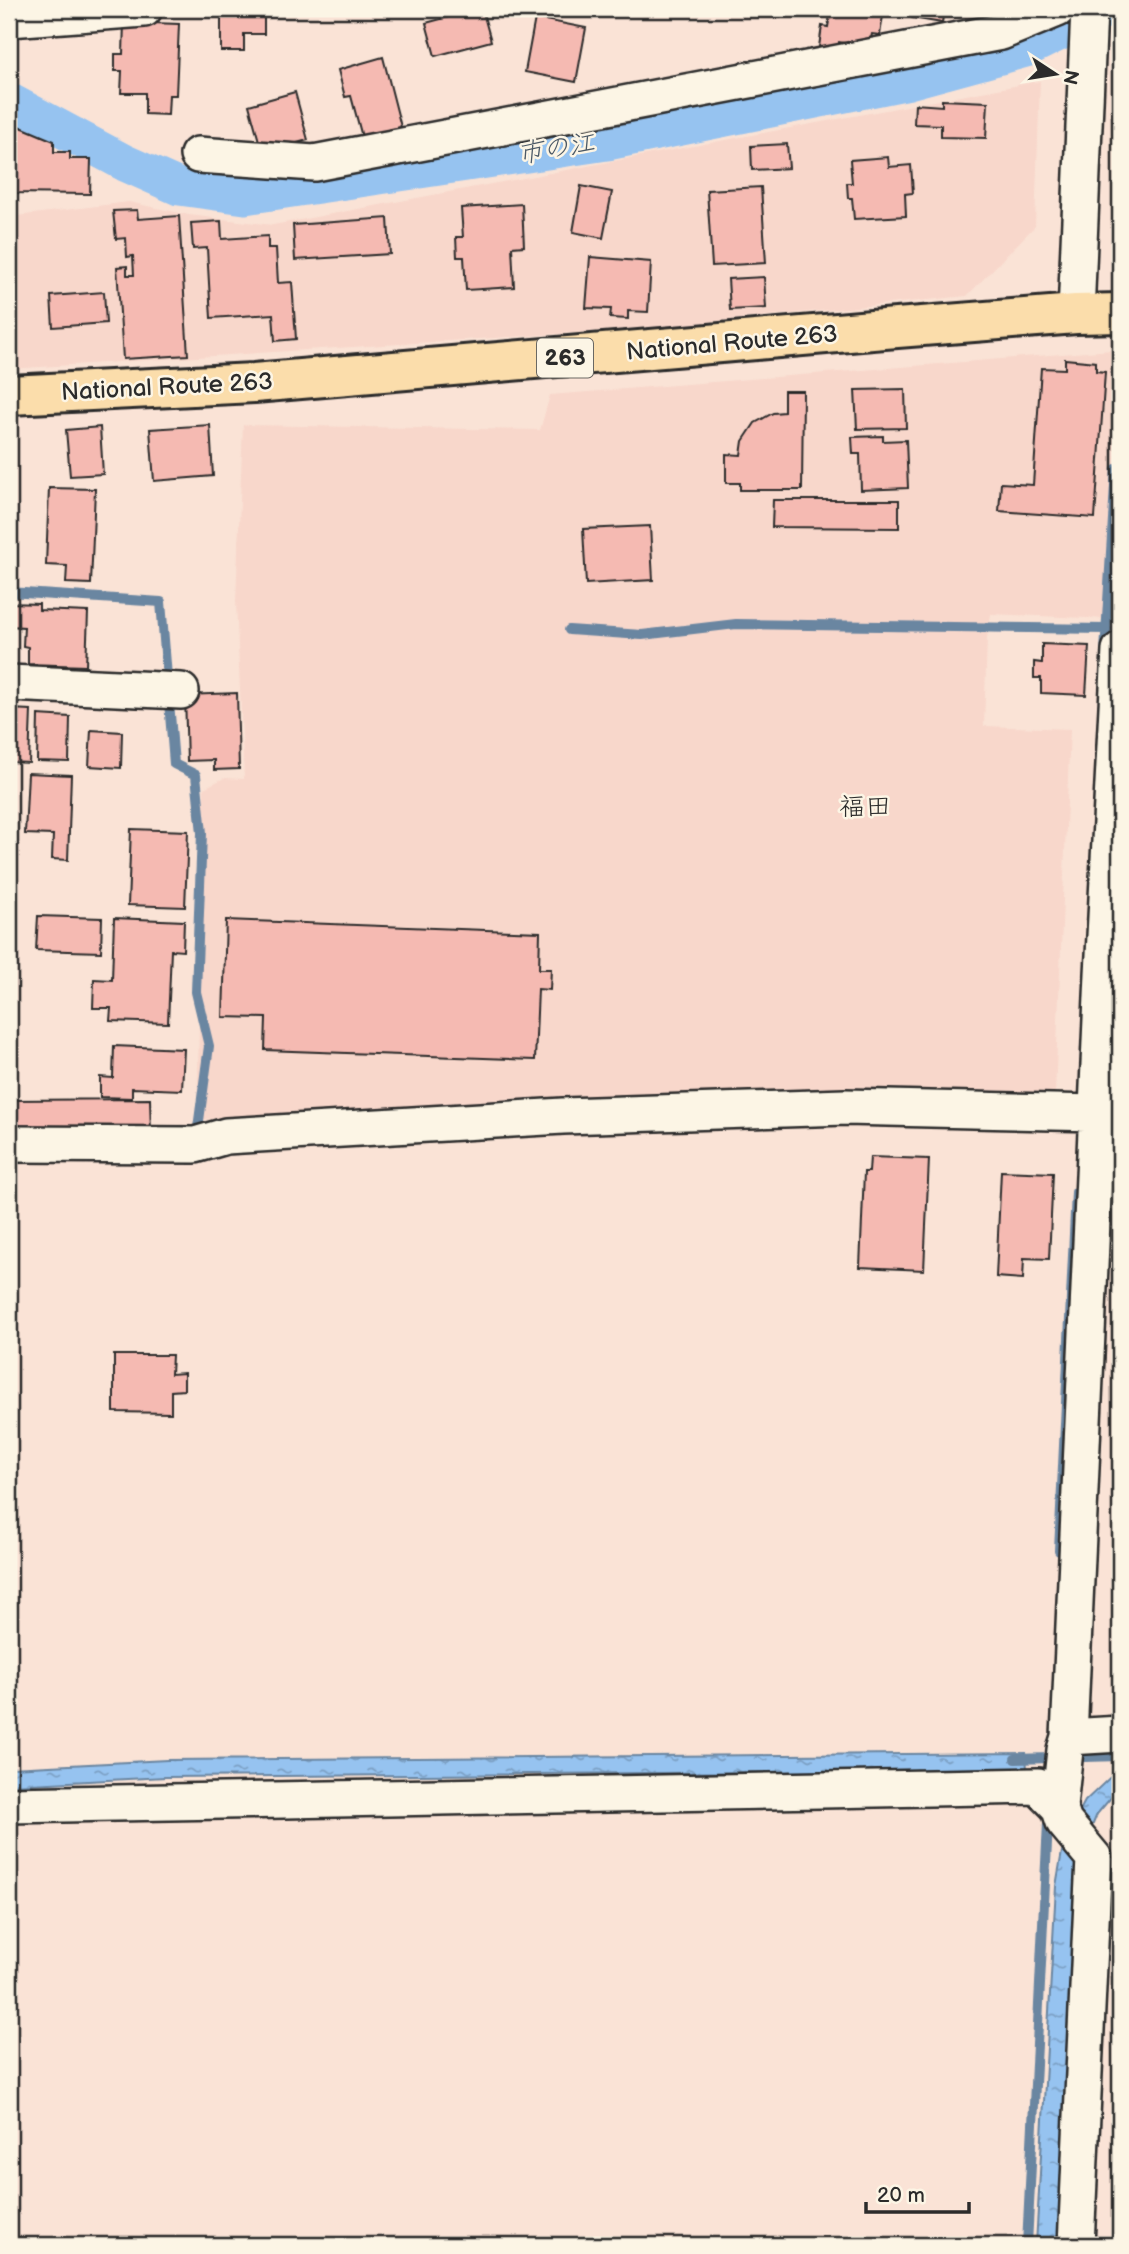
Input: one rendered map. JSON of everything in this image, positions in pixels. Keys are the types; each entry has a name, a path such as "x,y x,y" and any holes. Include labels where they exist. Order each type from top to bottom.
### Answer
{"highway":[{"name":"National Route 263","path":"9,395 254,383 1076,314 1120,313"}],"street":[{"path":"9,19 144,9"},
{"path":"198,155 314,163 1001,32 1057,9"},
{"path":"1076,314 1088,25"},
{"path":"1061,1815 1105,1253 1082,1113 1120,650"},
{"path":"9,683 170,690"},
{"path":"9,1144 211,1141 563,1116 831,1107 1082,1113"},
{"path":"1065,1752 1120,1734"},
{"path":"9,1805 1038,1786 1094,1858 1076,2245"}],"shaded area":[{"path":"1040,81 1035,226 967,296 651,328 9,369 9,217 129,202 189,215 273,225"},
{"path":"1112,350 1115,475 1111,619 991,614 987,638 984,726 1070,729 1055,1094 842,1091 197,1120 204,788 224,778 244,779 236,601 243,425 540,430 550,395"}],"water":[{"path":"1026,1753 1027,1770 166,1777 12,1785 11,1768 167,1760"},
{"path":"1120,1768 1120,1787 1097,1814 1082,1851 1059,2245 1036,2245 1056,1886 1064,1840 1085,1801"}],"building":[{"path":"482,9 491,41 435,56 426,23"},
{"path":"742,9 787,9 786,17 741,13"},
{"path":"831,9 884,9 880,35 872,34 869,46 839,42 838,50 819,47 822,26 828,27"},
{"path":"913,9 944,9 942,23 912,18"},
{"path":"221,13 264,13 264,34 244,34 244,51 221,51"},
{"path":"535,18 586,28 576,82 525,72"},
{"path":"124,22 179,24 176,95 169,95 168,115 145,114 145,93 121,93 122,71 115,71 115,54 123,54"},
{"path":"383,57 401,127 362,137 351,96 345,97 338,70"},
{"path":"295,92 308,140 262,152 249,105"},
{"path":"942,100 988,102 986,138 941,137 941,125 914,124 915,104 942,106"},
{"path":"9,122 54,141 54,152 70,152 70,159 91,159 90,194 9,193"},
{"path":"787,144 789,168 752,170 751,146"},
{"path":"888,157 889,167 911,165 913,193 905,194 906,216 854,219 852,198 848,198 847,183 852,183 850,160"},
{"path":"581,186 612,192 603,238 573,232"},
{"path":"761,187 766,263 712,266 707,190"},
{"path":"522,204 524,246 512,247 514,287 466,290 464,257 457,257 456,237 463,237 461,208"},
{"path":"137,210 138,219 179,216 188,355 123,359 117,267 127,266 127,275 134,275 133,256 127,257 126,238 116,239 113,211"},
{"path":"388,218 390,254 295,260 293,225"},
{"path":"221,221 222,239 268,236 268,248 276,248 278,283 292,282 296,339 275,341 273,314 211,318 207,248 193,249 191,223"},
{"path":"590,257 651,262 648,312 628,311 628,319 610,318 611,309 586,308"},
{"path":"764,277 766,308 730,310 728,279"},
{"path":"104,292 106,323 53,327 51,296"},
{"path":"1065,359 1096,362 1096,371 1105,372 1095,518 999,511 1001,483 1033,485 1041,368 1065,369"},
{"path":"905,389 906,428 857,429 855,390"},
{"path":"784,391 803,391 802,490 740,490 740,483 726,483 726,454 741,455 743,441 755,423 773,413 784,412"},
{"path":"210,425 213,476 154,481 150,429"},
{"path":"100,427 103,474 70,476 66,430"},
{"path":"883,436 883,441 906,440 908,488 861,490 860,454 853,454 852,437"},
{"path":"49,488 95,489 91,584 66,583 67,566 46,565"},
{"path":"773,500 899,500 899,528 772,527"},
{"path":"650,526 653,580 586,584 583,529"},
{"path":"9,603 39,604 39,610 88,612 86,666 28,664 28,647 23,646 24,627 9,626"},
{"path":"1042,644 1089,646 1086,695 1041,693 1041,678 1034,678 1034,662 1042,663"},
{"path":"237,693 239,769 214,770 214,760 187,761 185,695"},
{"path":"9,709 31,710 29,763 9,762"},
{"path":"38,715 70,717 69,762 37,761"},
{"path":"91,730 122,732 121,768 89,766"},
{"path":"28,773 71,775 68,860 52,859 53,835 25,834"},
{"path":"131,829 188,831 185,907 128,905"},
{"path":"38,916 102,918 101,952 36,950"},
{"path":"114,918 184,921 183,951 171,950 168,1023 110,1021 111,1008 93,1008 94,979 112,980"},
{"path":"226,920 540,932 539,969 551,969 550,990 538,989 535,1060 265,1050 266,1018 223,1017"},
{"path":"114,1046 184,1049 182,1090 132,1088 132,1098 100,1097 100,1077 113,1078"},
{"path":"1116,1086 1120,1086 1120,1125 1116,1125"},
{"path":"150,1099 151,1133 9,1133 9,1100"},
{"path":"870,1157 929,1159 924,1270 860,1267 864,1172 869,1172"},
{"path":"1001,1171 1053,1173 1049,1259 1024,1258 1023,1279 996,1277"},
{"path":"114,1355 172,1355 171,1374 184,1373 184,1390 171,1391 171,1413 114,1412"}],"waterway":[{"name":"市の江","path":"9,101 125,163 179,187 245,196 607,142 909,81 1026,49 1107,9"},
{"path":"1105,652 1116,469"},
{"path":"9,592 161,602 174,764 196,775 202,833 196,992 209,1046 198,1128 206,1134"},
{"path":"569,630 642,635 736,624 1107,629"},
{"path":"1059,1551 1076,1192"},
{"path":"1015,1759 1120,1756"},
{"path":"1027,2245 1048,1823"}],"district":[{"name":"福田","path":"865,807"}]}
